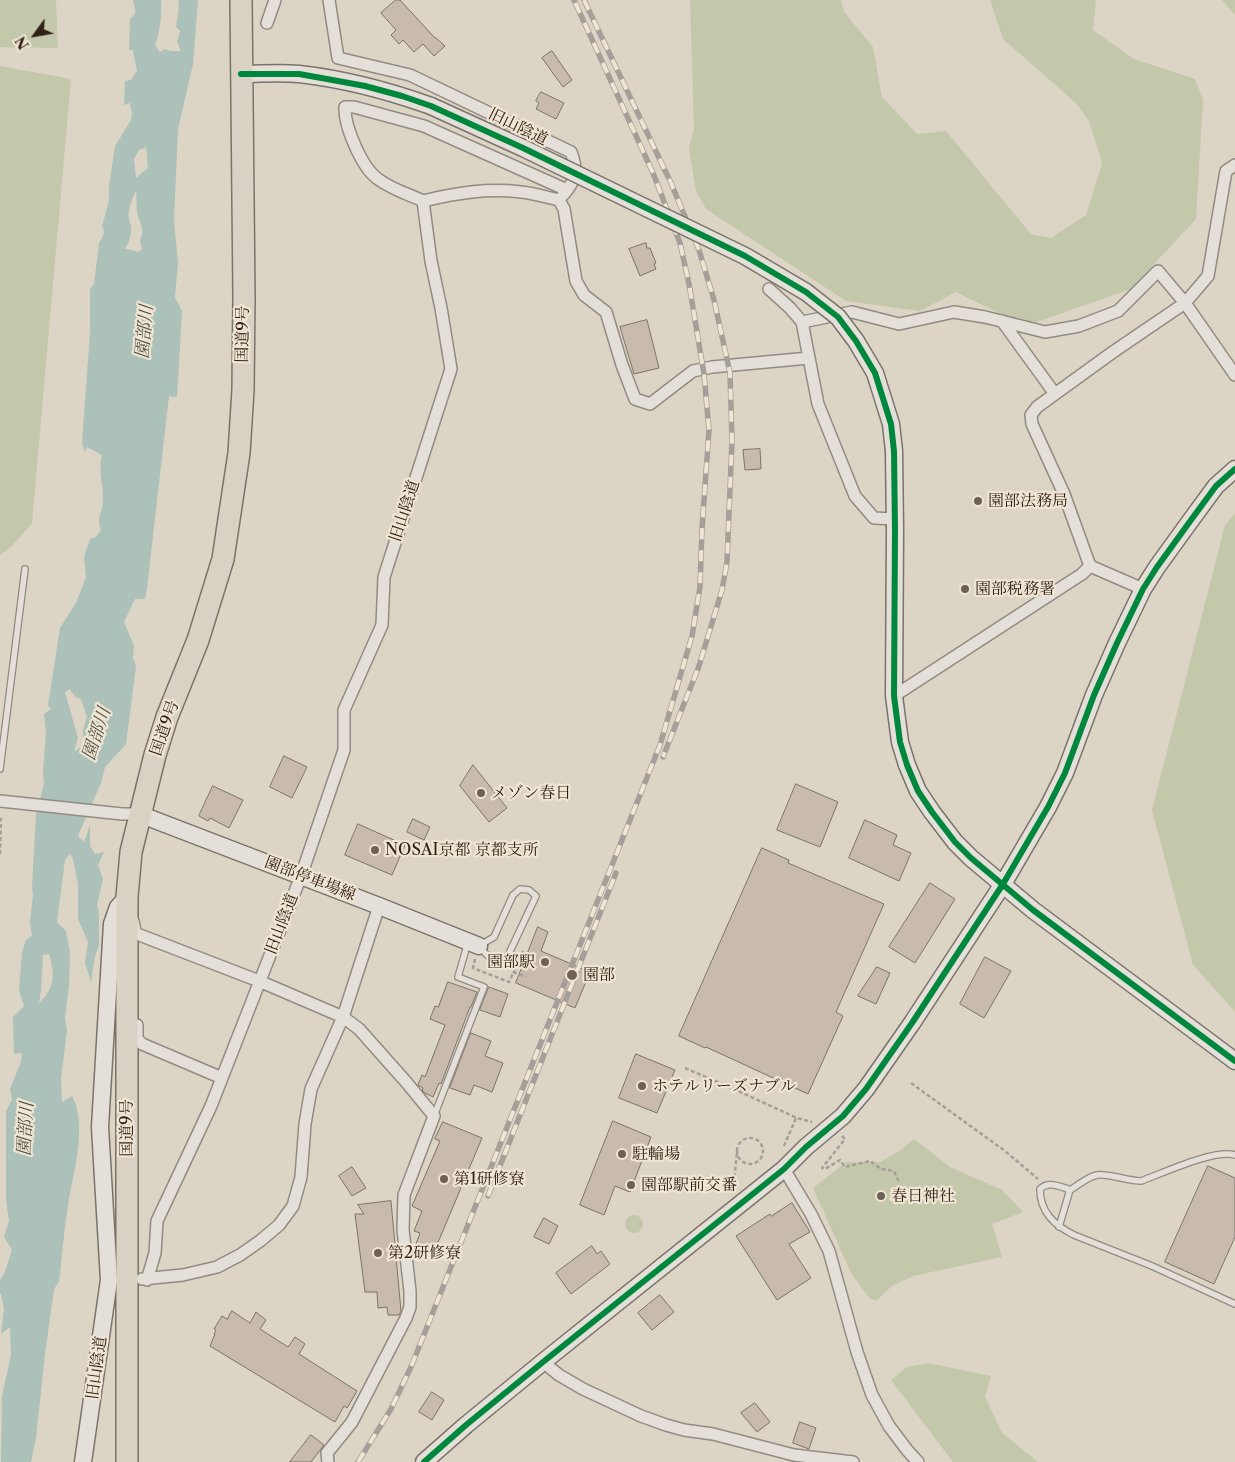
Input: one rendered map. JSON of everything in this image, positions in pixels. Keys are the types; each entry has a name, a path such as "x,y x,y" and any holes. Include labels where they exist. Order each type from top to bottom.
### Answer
{"highway":[{"name":"国道9号","path":"127,1462 127,897 131,852 130,814 155,755 167,717 198,640 220,568 239,453 243,390 244,297 241,0"}],"street":[{"path":"267,23 275,0"},
{"name":"旧山陰道","path":"329,0 338,58 410,75 571,152 575,162 575,177 559,200"},
{"path":"241,74 299,74 365,86 431,106 523,148 745,256 806,292 838,317 856,341 875,373 892,424 895,519 894,696 900,742 918,791 932,812 971,858 1034,910 1235,1061"},
{"path":"567,190 424,126 354,107 345,107 344,115 353,144 372,175 393,188 424,200 472,191 499,190 523,192 559,200 564,209 576,281 584,296 606,312 622,365 635,399 650,404 693,371 712,367 810,358"},
{"path":"1143,589 1090,566 1064,494 1032,424 1031,415 1037,407 1185,303 1208,276 1226,171 1235,165"},
{"name":"旧山陰道","path":"343,1017 311,1089 305,1124 302,1177 293,1206 279,1225 240,1255 217,1267 183,1276 144,1280 155,1253 157,1221 211,1106 301,876 344,750 344,710 382,625 384,576 451,369 431,261 424,200"},
{"path":"802,322 852,312 899,324 954,312 986,317 1045,332 1079,326 1118,311 1158,271 1185,303 1235,375"},
{"path":"769,289 802,322 818,404 855,496 874,518 895,519"},
{"path":"1002,321 1055,394"},
{"path":"424,1462 466,1425 784,1169 806,1147 843,1116 866,1089 912,1023 1034,833 1066,773 1094,695 1143,589 1216,486 1235,468"},
{"path":"894,696 1082,574 1090,566"},
{"path":"6,801 130,814"},
{"name":"園部停車場線","path":"130,814 301,876 474,944"},
{"path":"127,897 137,934 137,1039 142,1044 222,1078"},
{"name":"旧山陰道","path":"83,1462 112,1280 100,1127 112,924 118,908 127,897"},
{"path":"343,1017 380,906"},
{"path":"137,934 343,1017 359,1029 407,1082 434,1116 404,1195 403,1230 410,1306 406,1318 352,1422 327,1453 328,1462"},
{"path":"784,1169 811,1214 829,1251 857,1352 872,1395 889,1426 918,1462"},
{"path":"544,1362 559,1375 583,1388 641,1416 666,1425 684,1430 713,1434 794,1455 853,1462"}],"lane":[{"path":"0,770 25,570"},
{"path":"434,1116 484,988 458,977 474,944 494,938 513,895 520,889 529,890 536,896 505,962 494,962 474,944"},
{"path":"1059,1226 1068,1191 1097,1175 1141,1181 1209,1156 1228,1153 1235,1155"},
{"path":"1068,1191 1068,1189 1049,1184 1040,1189 1040,1197 1047,1214 1059,1226 1074,1235 1152,1266 1235,1304"}],"path":[{"path":"0,854 1,818"},
{"path":"513,972 526,978"},
{"path":"685,1068 796,1118 813,1122 816,1118"},
{"path":"912,1083 1005,1151 1045,1185"},
{"path":"784,1146 796,1118"},
{"path":"841,1134 846,1139 822,1168 824,1169 840,1160 845,1167 870,1161 881,1169 894,1171 898,1182"},
{"path":"732,1192 738,1146 747,1138 756,1139 762,1145 763,1153 759,1161 751,1164 743,1161 738,1155 738,1150"},
{"path":"759,1161 764,1167"}],"green space":[{"path":"0,0 56,0 58,48 0,47"},
{"path":"690,0 841,0 844,12 873,47 882,97 917,134 946,131 1031,234 1051,238 1086,215 1102,163 1089,121 1077,104 1003,39 990,0 1096,0 1093,30 1134,59 1195,79 1203,100 1196,219 1131,289 1025,326 956,292 920,311 846,301 706,209 696,191 689,148 694,128"},
{"path":"1222,0 1235,0 1235,15"},
{"path":"0,66 71,79 32,523 11,547 0,555"},
{"path":"1235,513 1235,1012 1193,965 1152,810 1225,525"},
{"path":"914,1139 950,1167 1002,1190 1023,1212 992,1224 1002,1257 913,1276 892,1286 877,1300 870,1299 851,1273 813,1188 846,1162 880,1162 898,1152"},
{"path":"634,1215 640,1218 643,1224 640,1230 634,1233 628,1230 625,1224 628,1218"},
{"path":"928,1363 991,1376 985,1397 1002,1433 1038,1462 953,1462 891,1380 907,1367"}],"water":[{"name":"園部川","path":"133,0 161,0 160,23 155,45 160,52 165,49 181,51 177,42 180,31 176,27 178,0 198,0 193,64 178,129 174,220 178,263 175,297 182,311 177,397 169,396 145,599 135,599 124,622 134,646 133,658 136,666 126,744 105,767 101,783 78,836 84,842 90,825 90,846 95,854 104,852 98,865 103,879 97,905 99,913 99,945 95,956 91,982 85,963 88,942 78,919 78,884 73,859 70,854 65,860 57,922 66,931 70,953 69,986 65,1018 67,1030 61,1079 62,1102 72,1096 77,1108 79,1121 78,1150 67,1215 59,1282 54,1289 36,1438 31,1462 1,1462 2,1396 11,1355 10,1327 1,1334 4,1309 0,1294 0,1280 5,1272 12,1250 4,1237 9,1221 6,1200 6,1111 12,1100 10,1089 21,1062 22,1053 14,1054 13,1017 24,1006 19,991 22,952 26,940 32,936 30,922 36,815 44,784 46,732 44,714 51,709 48,705 60,628 76,603 86,577 84,557 90,539 96,537 101,530 99,517 103,503 102,455 87,447 85,453 82,442 90,333 90,289 94,284 99,243 104,231 102,226 109,201 109,186 115,146 131,120 132,114 130,103 124,105 125,81 131,80 137,71 133,50 129,50 130,19 135,12","holes":["146,146 148,168 136,178 134,159 139,150","136,191 137,212 142,230 140,240 142,249 138,252 125,249 131,235 130,205","70,689 76,697 81,699 87,717 83,730 84,745 74,752 78,738 65,692","49,954 53,974 51,986 39,1003 43,955"]}],"building":[{"path":"396,0 400,0 435,38 445,46 434,56 423,44 414,52 403,40 399,44 391,35 396,30 381,13"},
{"path":"552,51 572,80 563,87 542,58"},
{"path":"541,92 564,103 556,119 536,109 539,103 536,101"},
{"path":"646,243 656,263 654,264 656,269 640,276 629,249"},
{"path":"647,320 659,368 634,374 620,327"},
{"path":"760,449 761,469 745,470 743,450"},
{"path":"284,756 307,767 292,798 270,787"},
{"name":"メゾン春日","path":"473,765 507,808 489,822 460,786"},
{"path":"796,784 838,802 820,847 777,830"},
{"path":"213,786 243,800 229,828 210,818 208,821 199,816"},
{"path":"413,819 430,827 424,840 407,832"},
{"path":"865,820 897,835 893,845 911,853 899,881 849,858"},
{"name":"NOSAI京都 京都支所","path":"358,824 405,845 392,875 345,855"},
{"path":"762,848 789,860 788,863 884,904 836,1012 843,1016 808,1094 679,1036"},
{"path":"930,883 955,899 915,963 889,947"},
{"name":"園部駅","path":"538,927 548,932 541,951 590,972 575,1008 516,983"},
{"path":"985,957 1011,971 984,1018 960,1004"},
{"path":"877,967 890,973 876,1004 858,996"},
{"path":"448,982 477,992 441,1084 439,1083 433,1097 425,1093 422,1090 423,1088 418,1085 422,1075 425,1077 445,1025 430,1019 435,1006 438,1007"},
{"path":"489,987 508,994 500,1017 480,1010"},
{"path":"471,1033 491,1041 485,1056 503,1063 492,1092 474,1085 470,1095 450,1088"},
{"path":"636,1054 675,1070 657,1113 619,1098"},
{"name":"駐輪場","path":"613,1121 651,1137 630,1192 615,1186 604,1215 580,1205"},
{"name":"第1研修寮","path":"443,1122 482,1138 434,1252 416,1244 420,1233 414,1231 422,1211 412,1206 440,1141 435,1139"},
{"path":"1208,1166 1235,1178 1235,1237 1214,1284 1165,1262"},
{"path":"352,1167 366,1188 352,1196 339,1176"},
{"name":"第2研修寮","path":"391,1201 401,1311 399,1315 388,1315 387,1307 378,1308 377,1292 365,1292 355,1214 364,1214 358,1205"},
{"path":"792,1203 810,1232 789,1244 811,1278 777,1300 736,1236 770,1214 771,1216"},
{"path":"544,1218 558,1226 549,1244 534,1237"},
{"path":"592,1246 597,1254 601,1251 610,1264 571,1294 556,1273"},
{"path":"660,1295 674,1312 652,1330 638,1313"},
{"path":"232,1311 250,1323 256,1312 266,1320 260,1329 288,1347 295,1337 305,1344 299,1354 357,1391 347,1408 344,1406 335,1422 210,1346 216,1330 214,1329 222,1316 227,1319"},
{"path":"432,1392 444,1400 432,1420 419,1412"},
{"path":"755,1403 770,1422 757,1432 741,1413"},
{"path":"800,1422 816,1428 809,1449 793,1443"},
{"path":"311,1435 324,1445 311,1462 290,1462"}],"railway":[{"path":"358,1462 391,1409 411,1367 660,745 692,636 700,587 709,430 704,374 689,284 680,243 653,173 574,0"},
{"path":"584,0 671,183 699,250 714,300 730,373 732,441 727,562 722,590 699,666 663,757"},
{"path":"488,1196 616,873"}],"cycle path":[{"path":"241,74 299,74 365,86 431,106 523,148 745,256 806,292 838,317 856,341 875,373 891,424 894,451 895,531 894,696 900,742 918,791 955,842 971,858 1033,910 1235,1061"},
{"path":"424,1462 543,1362 784,1169 806,1147 843,1116 866,1089 912,1023 1003,884 1048,807 1065,773 1094,695 1143,589 1216,486 1235,469"}],"place":[{"name":"園部法務局","path":"978,501"},
{"name":"園部税務署","path":"965,589"},
{"name":"メゾン春日","path":"481,793"},
{"name":"NOSAI京都 京都支所","path":"375,850"},
{"name":"園部駅","path":"545,962"},
{"name":"園部","path":"572,975"},
{"name":"ホテルリーズナブル","path":"642,1086"},
{"name":"駐輪場","path":"622,1154"},
{"name":"第1研修寮","path":"444,1179"},
{"name":"園部駅前交番","path":"631,1185"},
{"name":"春日神社","path":"881,1196"},
{"name":"第2研修寮","path":"378,1253"}]}
